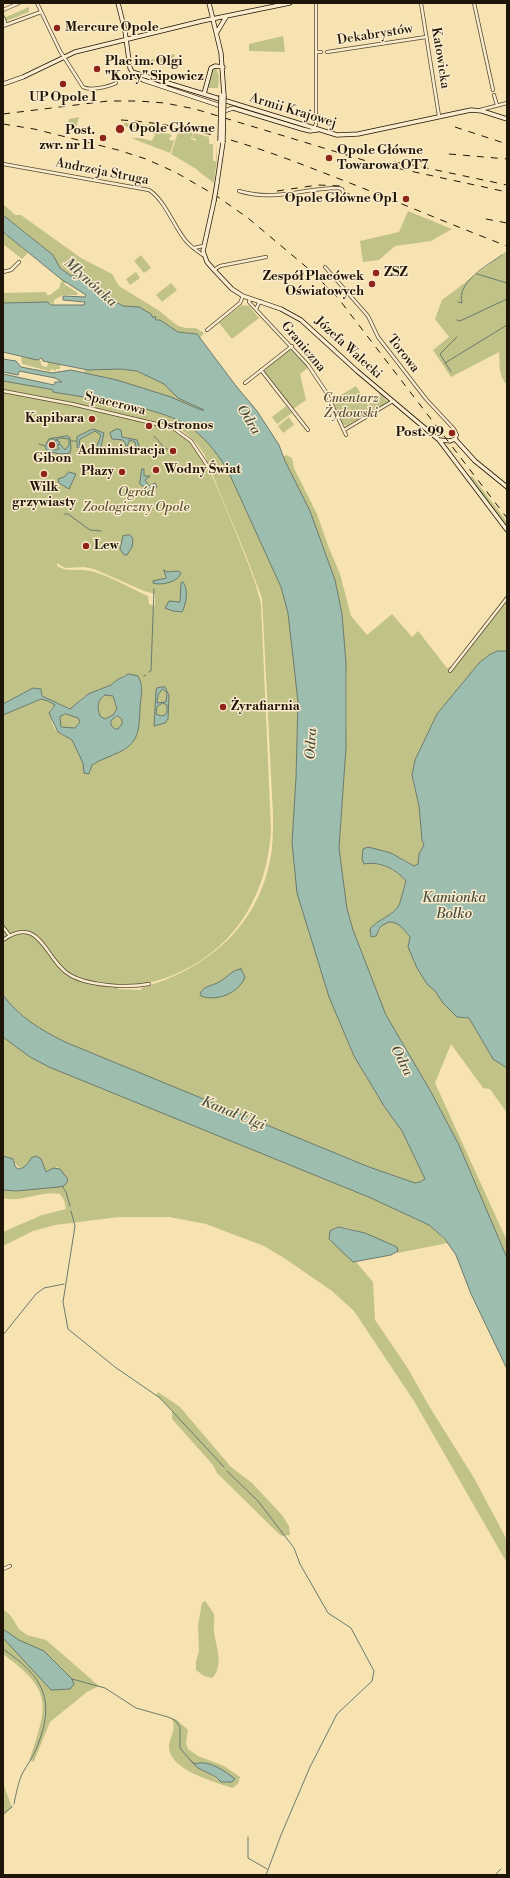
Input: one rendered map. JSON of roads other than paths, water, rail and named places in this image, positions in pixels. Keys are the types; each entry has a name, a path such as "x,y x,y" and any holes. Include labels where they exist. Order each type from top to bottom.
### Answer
{"street":[{"path":"3,10 19,3"},
{"path":"37,3 63,56 85,88 109,86 116,83"},
{"path":"118,3 132,72 143,80 220,106"},
{"path":"203,255 203,246 217,183 224,111 222,96 223,67 217,32 208,3"},
{"path":"3,84 23,76 63,56 75,52 213,19 290,3"},
{"path":"224,111 233,108 302,129 310,131 316,129 316,3"},
{"name":"Katowicka","path":"421,3 439,116"},
{"path":"474,3 493,90"},
{"path":"3,17 4,26 41,12"},
{"path":"217,32 226,17"},
{"name":"Dekabrystów","path":"327,52 426,37"},
{"name":"Dekabrystów","path":"316,52 321,52"},
{"path":"204,94 212,68 215,66 223,67"},
{"name":"Armii Krajowej","path":"132,72 337,135 348,135 467,111 480,110 507,119"},
{"path":"494,95 496,105"},
{"path":"222,96 220,106 222,141"},
{"path":"480,110 507,103"},
{"name":"Andrzeja Struga","path":"3,164 149,190 158,199 186,242 203,255 214,270 232,289"},
{"path":"239,191 253,195 272,196 338,188 342,189 344,194 348,195"},
{"path":"193,248 203,246"},
{"path":"214,270 220,266 266,257"},
{"path":"3,272 11,270 19,262"},
{"name":"Torowa","path":"325,267 368,316 378,337 426,399 454,429 457,435 455,439"},
{"name":"Józefa Walecki","path":"232,289 243,296 281,309 301,320 357,371 439,440 507,530"},
{"path":"207,330 240,303 243,296"},
{"name":"Graniczna","path":"250,299 249,302 292,346 319,380 346,435"},
{"path":"256,309 260,302"},
{"path":"246,383 292,346"},
{"path":"261,370 308,430"},
{"name":"Spacerowa","path":"3,391 72,404 173,428 191,441 207,465"},
{"path":"344,430 394,401"},
{"path":"439,440 445,441 455,439 475,461 507,487"},
{"path":"450,671 507,598"},
{"path":"3,927 9,936"},
{"path":"3,940 9,936 24,932 36,935 61,968 71,976 80,980 107,984 149,984"},
{"path":"3,1569 10,1566"}],"water":[{"path":"3,215 53,255 60,268 71,276 75,275 106,294 105,296 123,306 139,307 151,314 153,318 155,316 156,320 160,320 178,332 197,334 257,411 279,445 285,461 310,511 335,580 342,614 346,663 346,747 339,848 347,909 353,930 386,1015 431,1092 459,1145 507,1258 507,1369 471,1294 456,1255 445,1239 429,1225 371,1198 49,1067 30,1057 3,1037 3,995 23,1016 47,1033 65,1042 369,1167 415,1183 425,1179 402,1131 384,1106 354,1056 329,997 297,893 292,843 298,702 288,613 281,587 229,473 209,444 194,430 181,422 146,409 3,381 3,374 54,385 55,382 62,382 55,378 19,371 18,375 3,372 3,359 16,361 21,367 52,373 71,370 117,380 171,397 204,410 178,398 164,384 137,371 120,369 88,370 43,361 42,358 37,360 3,352 3,303 48,302 51,305 84,305 85,302 63,300 63,296 85,297 86,295 61,279 3,232"},
{"path":"93,429 104,433 100,451 95,452 101,435 95,431 80,439 79,445 83,449 77,447 77,437"},
{"path":"117,429 121,430 122,437 137,440 139,446 136,453 128,453 125,451 126,444 123,440 112,439 110,433","holes":["130,440 135,442 135,452 126,450"]},
{"path":"68,436 70,438 70,453 60,454 47,451 45,446 49,439","holes":["61,438 69,439 69,445 65,450 60,444 58,445 60,442 56,440","51,439 54,439 59,449 54,450 48,447 47,443"]},
{"path":"142,469 144,469 144,476 150,476 145,480 149,486 155,483 157,487 150,491 140,484"},
{"path":"69,472 76,474 69,489 59,483 58,479 64,477"},
{"path":"130,535 133,539 132,547 127,555 124,555 120,549 123,536"},
{"path":"164,570 167,572 178,571 181,573 177,579 173,581 160,584 153,583 153,581 166,578"},
{"path":"183,582 186,589 186,597 182,612 165,608 169,601 180,602 181,583"},
{"name":"Kamionka Bolko","path":"498,651 507,651 507,1068 493,1059 469,1018 457,1017 443,1003 435,991 427,984 417,968 408,947 410,937 401,927 396,923 389,922 381,926 376,936 371,937 370,929 393,912 399,905 406,881 387,867 370,863 364,864 362,859 363,849 368,847 391,853 414,866 418,864 419,854 424,845 422,840 419,806 412,775 415,760 437,714 479,663 489,655"},
{"path":"129,674 138,676 140,680 142,691 138,729 134,741 129,746 92,765 89,774 84,773 83,763 72,740 58,732 49,713 55,705 41,699 3,715 3,704 33,688 41,689 42,696 70,709 88,694 111,685","holes":["105,695 113,696 117,709 113,715 105,719 100,716 98,710 99,701","66,714 78,718 80,722 75,728 61,727 60,717","117,716 122,719 122,724 118,729 115,729 111,725 111,721"]},
{"path":"165,687 169,695 168,719 165,723 154,726 156,691 157,688","holes":["163,689 167,693 166,702 157,703 158,695","163,703 167,705 167,712 165,715 161,716 156,714 157,707"]},
{"path":"241,969 245,977 238,988 233,992 214,998 201,996 201,991 205,988 219,982 234,971"},
{"path":"3,1156 13,1159 15,1166 19,1169 26,1165 31,1158 36,1156 41,1159 46,1172 53,1168 60,1169 68,1181 64,1186 59,1187 16,1191 3,1190"},
{"path":"339,1227 365,1233 397,1247 398,1251 391,1255 353,1262 329,1239 330,1231"},
{"path":"3,1629 19,1640 44,1651 72,1679 74,1684 70,1689 51,1690 3,1638"},
{"path":"191,1761 195,1764 211,1764 235,1779 232,1782 221,1782 216,1777 198,1768"}],"waterway":[{"path":"458,302 462,303 461,295 468,281 502,255"},
{"path":"477,274 507,283"},
{"path":"457,320 460,321 507,299"},
{"path":"445,363 507,325"},
{"path":"451,372 440,354 457,337"},
{"path":"154,436 162,445 162,448 168,449"},
{"path":"71,441 76,441"},
{"path":"39,444 45,446"},
{"path":"64,514 68,514 90,530 101,531"},
{"path":"149,672 151,671 154,589"},
{"path":"62,1186 66,1192 70,1206"},
{"path":"71,1211 75,1226 63,1302 68,1329 115,1367 160,1398 224,1467"},
{"path":"3,1335 36,1294 44,1288 64,1284"},
{"path":"227,1471 258,1501 294,1548 300,1564 328,1613 351,1628 374,1671 372,1681 337,1714 310,1767 281,1835 266,1875"},
{"path":"3,1649 17,1659 37,1680 45,1703 43,1730 32,1758 22,1774 14,1804"},
{"path":"72,1679 105,1688 136,1708 175,1720 180,1727 180,1748 191,1761"},
{"path":"3,1814 12,1807"},
{"path":"248,1837 248,1858 267,1869"},
{"path":"495,1875 501,1869"}],"railway":[{"path":"3,114 108,101 165,103 195,109 373,163 507,192"},
{"path":"121,120 147,122 198,131 247,145 343,180 507,246"},
{"path":"3,124 34,129 118,150 146,159 175,172 215,195 248,218 311,271 338,298 507,518"},
{"path":"455,127 507,144"},
{"path":"449,154 507,159"},
{"path":"394,162 507,185"},
{"path":"277,191 318,185 341,186"},
{"path":"486,219 507,223"}],"place":[{"name":"Mercure Opole","path":"57,28"},
{"name":"Plac im. Olgi \"Kory\" Sipowicz","path":"97,69"},
{"name":"UP Opole 1","path":"63,84"},
{"name":"Opole Główne","path":"120,129"},
{"name":"Post. zwr. nr 11","path":"103,138"},
{"name":"Opole Główne Towarowa OT7","path":"329,158"},
{"name":"Opole Główne Op1","path":"406,199"},
{"name":"ZSZ","path":"376,273"},
{"name":"Zespół Placówek Oświatowych","path":"372,284"},
{"name":"Kapibara","path":"92,419"},
{"name":"Ostronos","path":"149,426"},
{"name":"Post. 99","path":"452,433"},
{"name":"Gibon","path":"52,445"},
{"name":"Administracja","path":"173,451"},
{"name":"Wodny Świat","path":"156,470"},
{"name":"Płazy","path":"122,472"},
{"name":"Wilk grzywiasty","path":"44,474"},
{"name":"Lew","path":"86,546"},
{"name":"Żyrafiarnia","path":"223,707"}],"water label":[{"name":"Młynówka","path":"90,283"},
{"name":"Odra","path":"248,420"},
{"name":"Odra","path":"312,744"},
{"name":"Odra","path":"401,1061"},
{"name":"Kanał Ulgi","path":"233,1114"}],"park label":[{"name":"Cmentarz Żydowski","path":"351,406"},
{"name":"Ogród Zoologiczny Opole","path":"136,500"}]}
